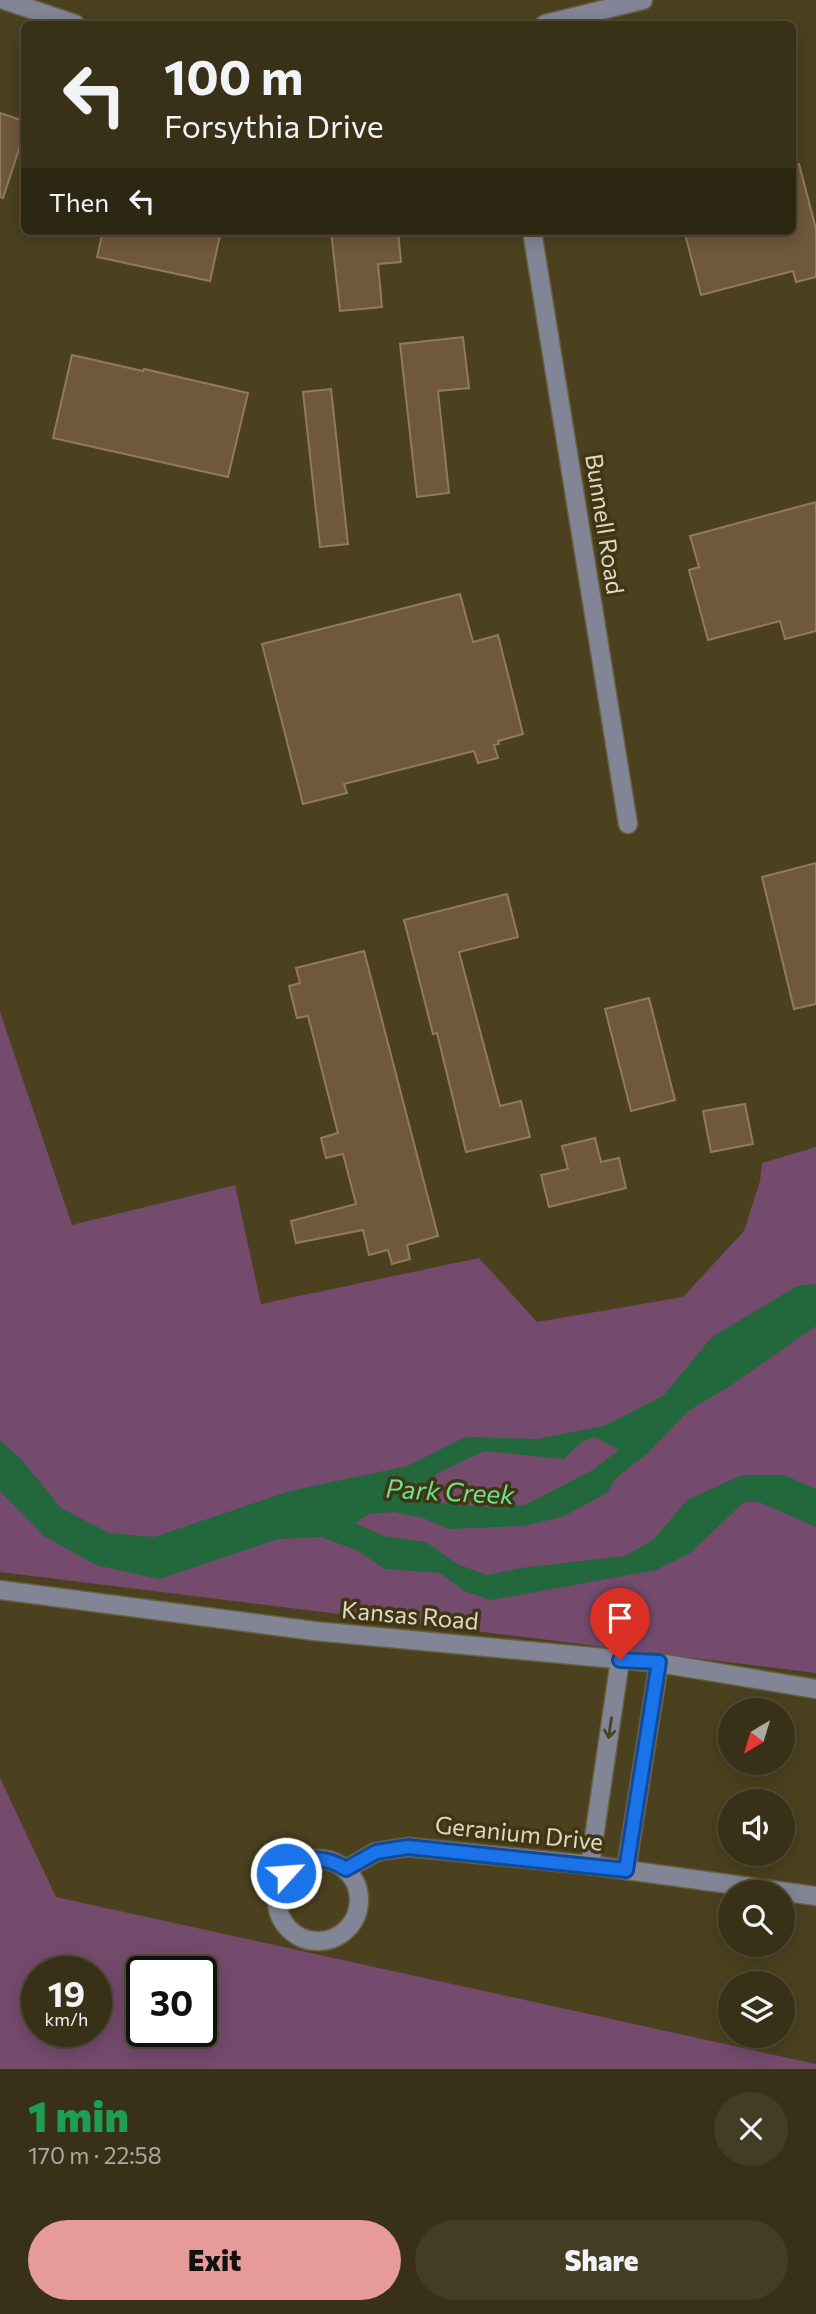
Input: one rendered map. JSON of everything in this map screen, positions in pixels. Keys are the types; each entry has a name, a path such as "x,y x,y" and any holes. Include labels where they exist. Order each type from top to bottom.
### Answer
{"street":[{"path":"4,0 66,21"},
{"path":"557,21 643,0"},
{"name":"Bunnell Road","path":"533,235 628,824"},
{"name":"Kansas Road","path":"0,1590 314,1631 659,1662 816,1689"},
{"path":"590,1866 620,1660"},
{"path":"626,1870 659,1662"},
{"name":"Geranium Drive","path":"346,1869 376,1852 408,1847 626,1870 816,1896"},
{"path":"321,1858 334,1861 346,1869 357,1885 360,1906 347,1930 335,1938 307,1940 284,1924 278,1912 276,1898 286,1873 296,1864 321,1858"}],"shaded area":[{"path":"0,1012 72,1225 235,1185 261,1304 479,1258 537,1322 683,1297 744,1231 760,1181 762,1163 816,1147 816,1673 0,1572"},
{"path":"816,1284 816,1326 730,1386 688,1411 648,1453 616,1478 607,1493 562,1517 523,1526 449,1529 423,1518 394,1512 369,1514 355,1523 384,1536 426,1542 457,1564 487,1575 521,1568 625,1556 654,1539 687,1500 742,1475 784,1475 816,1489 816,1527 759,1502 744,1502 690,1553 656,1570 491,1600 464,1591 440,1573 385,1569 356,1550 321,1537 278,1539 159,1579 96,1565 44,1536 0,1491 0,1440 21,1459 61,1508 109,1533 154,1537 290,1491 407,1466 465,1437 537,1439 604,1426 663,1396 712,1337 797,1286","holes":["595,1437 619,1450 591,1471 525,1505 489,1507 437,1503 426,1489 436,1474 484,1451 564,1459 581,1442"]},
{"path":"0,1778 56,1897 718,2042 718,2048 743,2048 816,2064 816,2069 0,2069"}],"building":[{"path":"0,113 21,120 21,143 3,198 0,197"},
{"path":"796,164 799,164 816,229 816,277 796,282 793,271 701,295 685,235 796,235"},
{"path":"102,235 220,235 210,281 97,257"},
{"path":"331,235 398,235 401,262 378,264 382,307 340,311"},
{"path":"463,337 469,388 438,391 449,493 417,497 400,344"},
{"path":"72,355 248,393 228,477 53,438"},
{"path":"331,389 348,544 320,547 303,392"},
{"path":"816,502 816,631 785,639 780,621 708,640 689,570 699,567 690,536"},
{"path":"460,594 473,642 498,635 523,734 498,741 499,744 494,745 498,758 478,763 474,751 344,784 347,793 303,804 262,644"},
{"path":"816,863 816,1004 794,1009 762,877"},
{"path":"507,894 518,937 459,952 500,1106 521,1101 530,1137 466,1152 437,1033 433,1034 404,920"},
{"path":"364,951 438,1236 407,1245 410,1259 392,1264 388,1250 369,1255 363,1230 296,1243 291,1221 356,1204 343,1154 326,1158 321,1138 338,1133 308,1016 297,1018 289,986 300,983 296,968"},
{"path":"649,998 675,1100 631,1111 605,1009"},
{"path":"745,1104 753,1144 711,1152 703,1111"},
{"path":"595,1138 601,1162 619,1158 626,1188 549,1207 541,1175 568,1169 562,1146"}],"route":[{"path":"286,1873 296,1864 308,1859 334,1861 346,1869 376,1852 408,1847 626,1870 659,1662 620,1660"}],"water label":[{"name":"Park Creek","path":"450,1492"}]}
